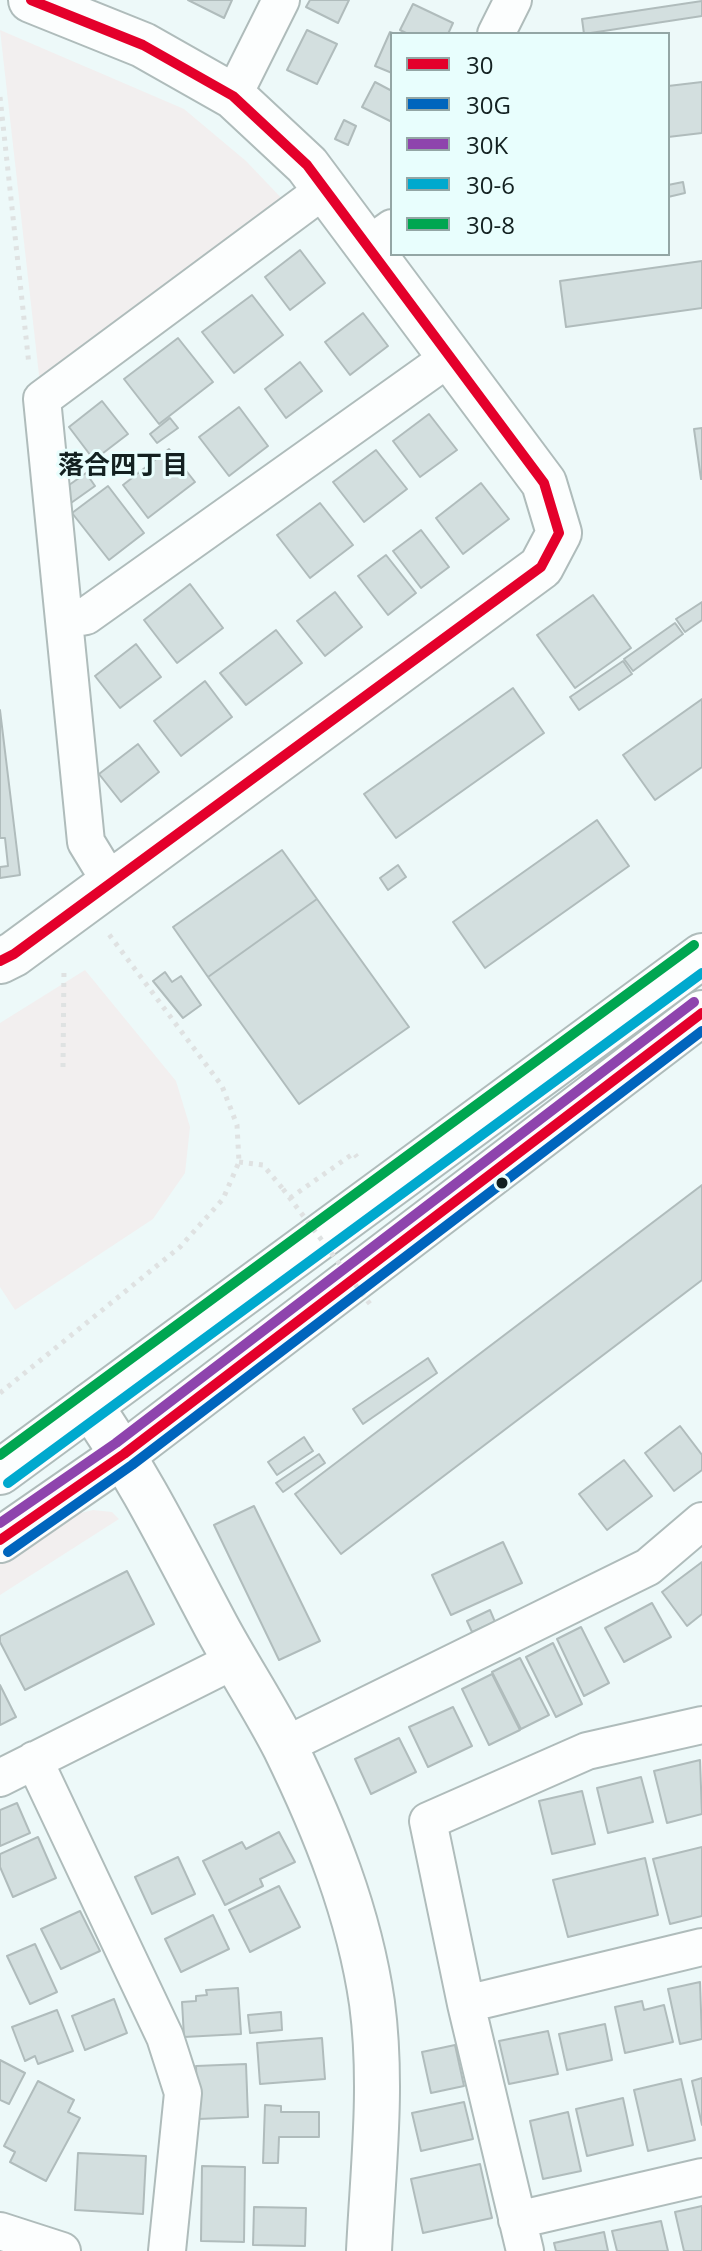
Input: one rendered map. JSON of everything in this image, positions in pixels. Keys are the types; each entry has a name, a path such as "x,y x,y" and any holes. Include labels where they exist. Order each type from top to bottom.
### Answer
{"street":[{"path":"31,0 143,45 233,96 307,165 325,189 380,237"},
{"path":"233,96 281,0"},
{"path":"497,32 513,0"},
{"path":"111,883 86,842 42,399 325,189"},
{"path":"0,961 14,954 541,567 559,533 544,483 450,357 391,256"},
{"path":"64,620 86,616 450,357"},
{"path":"0,1472 702,956"},
{"path":"0,1540 124,1454 702,1013"},
{"path":"90,1406 124,1454 284,1746 337,1863 361,1941 372,2005 377,2072 369,2251"},
{"path":"284,1746 648,1567 702,1521"},
{"path":"0,1778 235,1660"},
{"path":"702,1725 587,1751 428,1821 466,2004 521,2235 702,2177"},
{"path":"34,1760 165,2037 183,2093 167,2251"},
{"path":"466,2004 702,1947"},
{"path":"0,2231 62,2251"}],"path":[{"path":"0,97 31,382 42,399"},
{"path":"0,1393 180,1247 223,1199 239,1162 237,1125 222,1086 103,926"},
{"path":"63,1067 64,954"},
{"path":"290,1198 354,1153 357,1157"},
{"path":"239,1162 263,1165 373,1308"}],"shaded area":[{"path":"0,30 184,109 246,161 288,205 43,385 39,375"},
{"path":"85,970 176,1081 190,1127 185,1173 153,1219 15,1310 0,1287 0,1023"},
{"path":"93,1510 112,1512 119,1519 0,1595 0,1564 68,1516"}],"building":[{"path":"188,0 232,0 224,18"},
{"path":"310,0 349,0 338,23 306,7"},
{"path":"702,1 702,16 597,32 584,32 582,19"},
{"path":"413,4 453,23 449,32 400,30"},
{"path":"307,30 337,44 317,84 287,70"},
{"path":"390,32 390,72 375,66"},
{"path":"375,82 390,90 390,121 362,107"},
{"path":"702,82 702,133 670,137 670,86"},
{"path":"344,120 356,126 348,145 335,139"},
{"path":"683,182 685,193 670,197 670,185"},
{"path":"300,250 325,283 290,310 265,277"},
{"path":"702,261 702,308 566,327 560,281"},
{"path":"252,295 283,335 234,373 202,332"},
{"path":"363,313 388,346 350,375 325,342"},
{"path":"178,338 213,382 159,424 124,379"},
{"path":"300,362 322,391 286,418 265,389"},
{"path":"102,401 128,434 94,460 69,427"},
{"path":"239,407 268,446 229,476 199,437"},
{"path":"429,414 457,450 420,477 393,441"},
{"path":"170,418 178,428 157,443 150,434"},
{"path":"702,428 702,479 701,479 694,429"},
{"path":"169,449 195,482 148,518 123,485"},
{"path":"376,450 407,489 364,522 333,482"},
{"path":"86,473 95,486 71,503 62,490"},
{"path":"481,483 509,519 463,554 436,518"},
{"path":"108,486 144,533 109,560 72,513"},
{"path":"320,503 353,545 310,578 277,535"},
{"path":"421,530 449,567 421,588 393,551"},
{"path":"386,555 416,593 388,615 358,576"},
{"path":"190,584 223,628 177,663 144,620"},
{"path":"335,592 362,627 325,656 297,621"},
{"path":"593,595 631,648 575,688 537,635"},
{"path":"702,602 702,620 685,632 676,619"},
{"path":"675,623 683,634 633,671 624,659"},
{"path":"276,630 302,663 246,705 220,673"},
{"path":"136,644 161,677 120,708 95,676"},
{"path":"623,661 632,674 579,710 570,697"},
{"path":"205,681 232,717 181,756 154,721"},
{"path":"513,688 544,733 396,838 364,794"},
{"path":"702,699 702,767 655,800 623,755"},
{"path":"0,710 20,875 0,878 0,867 8,866 5,838 0,838"},
{"path":"138,744 159,772 121,802 99,774"},
{"path":"597,820 629,866 485,968 453,922"},
{"path":"282,850 317,899 208,977 173,927"},
{"path":"398,865 406,877 388,890 380,878"},
{"path":"317,899 409,1027 299,1104 208,977"},
{"path":"165,972 172,982 181,976 201,1005 183,1018 153,981"},
{"path":"702,1185 702,1280 341,1554 295,1494"},
{"path":"428,1358 437,1373 363,1424 353,1409"},
{"path":"680,1426 702,1455 702,1470 674,1491 645,1453"},
{"path":"304,1437 313,1451 277,1475 268,1462"},
{"path":"319,1454 325,1463 283,1492 276,1483"},
{"path":"624,1460 652,1496 607,1530 579,1494"},
{"path":"254,1506 320,1641 279,1660 214,1525"},
{"path":"503,1542 522,1583 451,1615 432,1575"},
{"path":"702,1562 702,1614 687,1626 662,1592"},
{"path":"127,1571 154,1624 25,1690 0,1642 0,1636"},
{"path":"652,1603 671,1637 624,1662 605,1628"},
{"path":"490,1610 495,1622 472,1632 467,1621"},
{"path":"581,1627 609,1683 584,1696 557,1639"},
{"path":"553,1643 582,1704 556,1717 526,1657"},
{"path":"520,1658 549,1715 521,1729 492,1672"},
{"path":"492,1674 520,1730 489,1745 462,1689"},
{"path":"0,1685 16,1717 0,1725"},
{"path":"453,1707 472,1746 428,1767 409,1727"},
{"path":"399,1738 416,1772 371,1794 355,1759"},
{"path":"700,1760 702,1814 667,1823 654,1771"},
{"path":"641,1777 653,1822 608,1833 597,1788"},
{"path":"582,1791 595,1844 552,1854 539,1801"},
{"path":"17,1803 30,1833 0,1846 0,1810"},
{"path":"279,1832 295,1862 260,1879 263,1886 225,1905 203,1861 242,1842 246,1849"},
{"path":"38,1837 56,1878 13,1897 0,1867 0,1854"},
{"path":"702,1847 702,1916 670,1924 653,1859"},
{"path":"178,1857 195,1894 152,1914 135,1877"},
{"path":"645,1858 658,1915 568,1937 553,1880"},
{"path":"279,1886 300,1927 250,1952 229,1910"},
{"path":"80,1911 100,1951 61,1969 41,1929"},
{"path":"213,1915 229,1949 181,1972 165,1939"},
{"path":"35,1944 57,1992 30,2004 7,1956"},
{"path":"700,1982 702,2039 680,2044 668,1989"},
{"path":"238,1988 241,2034 184,2037 182,2002 196,2001 196,1996 207,1995 206,1990"},
{"path":"114,1999 127,2033 85,2050 72,2016"},
{"path":"642,2001 644,2010 664,2005 673,2042 625,2053 615,2007"},
{"path":"57,2010 73,2051 38,2064 35,2056 25,2061 12,2027"},
{"path":"281,2012 282,2030 250,2033 248,2015"},
{"path":"605,2024 612,2060 567,2070 559,2034"},
{"path":"548,2031 558,2074 509,2084 499,2041"},
{"path":"322,2038 325,2079 260,2084 257,2043"},
{"path":"455,2045 464,2086 431,2093 422,2052"},
{"path":"0,2060 25,2073 9,2104 0,2100"},
{"path":"246,2064 248,2117 198,2119 196,2066"},
{"path":"702,2078 702,2125 692,2081"},
{"path":"681,2079 695,2140 648,2151 634,2090"},
{"path":"38,2081 74,2100 68,2112 80,2118 46,2181 10,2162 15,2152 4,2146"},
{"path":"623,2098 633,2145 587,2156 576,2109"},
{"path":"464,2102 473,2139 421,2151 412,2113"},
{"path":"265,2105 281,2106 281,2112 319,2112 319,2137 279,2137 278,2163 263,2163"},
{"path":"568,2112 581,2171 543,2179 530,2121"},
{"path":"78,2153 146,2156 143,2214 75,2210"},
{"path":"480,2164 492,2218 423,2233 411,2179"},
{"path":"202,2166 245,2167 244,2242 201,2241"},
{"path":"702,2206 702,2251 684,2251 675,2212"},
{"path":"254,2207 306,2208 305,2246 253,2245"},
{"path":"661,2221 668,2251 617,2251 612,2231"},
{"path":"604,2232 608,2251 556,2251 554,2243"}],"transit line":[{"name":"30","path":"0,961 14,954 541,567 559,533 544,483 307,165 233,96 143,45 31,0"},
{"name":"30-8","path":"0,1455 694,945"},
{"name":"30-6","path":"8,1483 702,973"},
{"name":"30K","path":"0,1523 116,1443 694,1002"},
{"name":"30","path":"0,1540 124,1454 702,1013"},
{"name":"30G","path":"8,1552 132,1465 702,1031"}],"district":[{"name":"落合四丁目","path":"123,467"}]}
